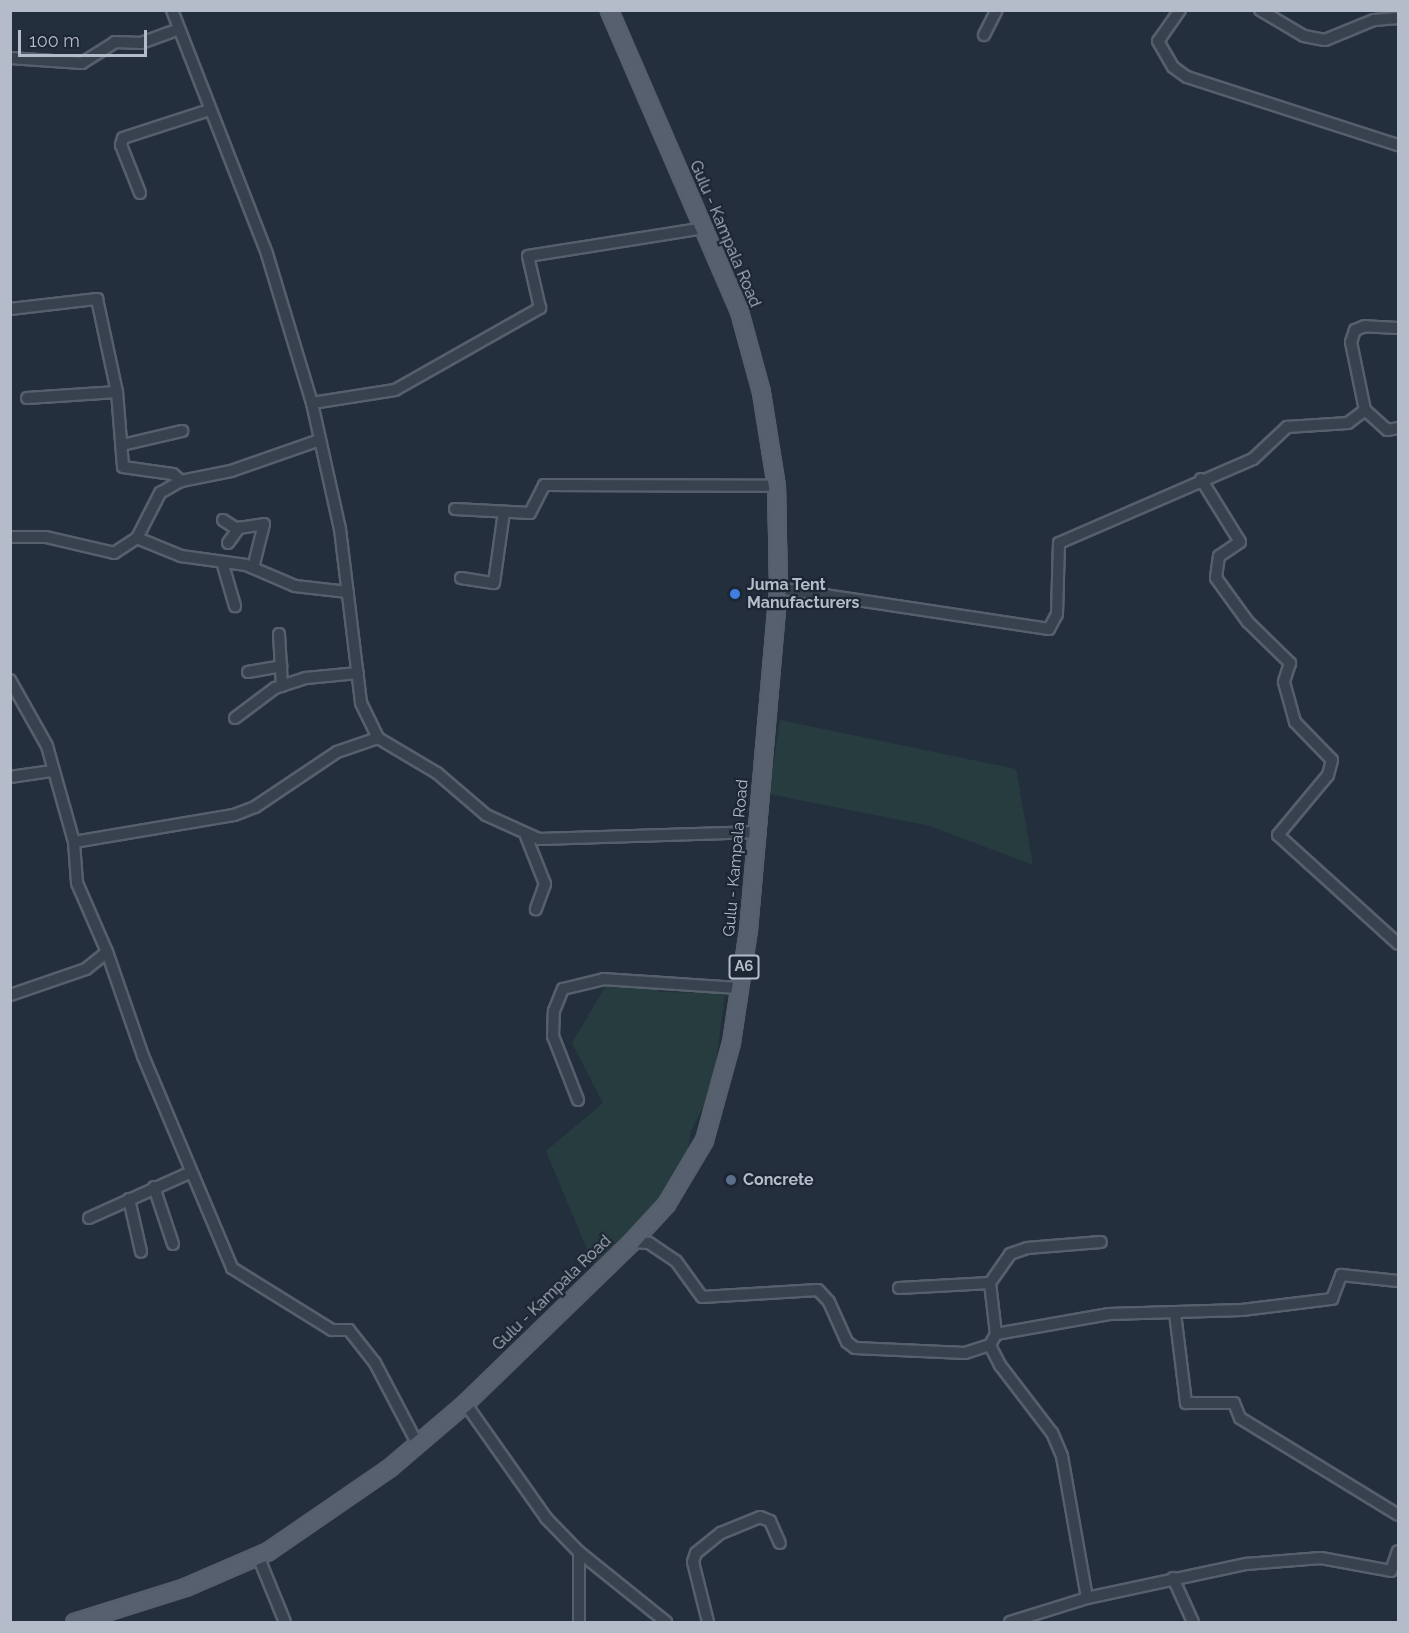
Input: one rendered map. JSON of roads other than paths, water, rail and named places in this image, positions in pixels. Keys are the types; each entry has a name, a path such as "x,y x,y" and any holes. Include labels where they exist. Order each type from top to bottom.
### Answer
{"main road":[{"name":"Gulu - Kampala Road","path":"74,1623 185,1587 258,1556 322,1518 418,1445 465,1403 631,1242 666,1204 704,1140 718,1096 741,988 759,832 778,588 776,486 761,392 739,311 609,10"}],"street":[{"path":"172,10 209,110 267,254 312,403 317,441 340,529 361,704 378,738 437,773 486,815 526,836 539,839 759,832"},
{"path":"984,35 997,10"},
{"path":"1180,10 1158,41 1173,67 1187,77 1398,145"},
{"path":"1260,10 1305,36 1325,40 1374,20 1398,18"},
{"path":"10,58 80,64 115,42 141,43 179,29"},
{"path":"140,193 121,145 123,138 209,110"},
{"path":"312,403 395,390 540,308 528,256 704,228"},
{"path":"10,309 97,299 117,392 123,467 174,474 181,481"},
{"path":"1398,328 1365,326 1353,334 1365,410 1387,430 1398,428"},
{"path":"27,398 117,392"},
{"path":"778,588 1048,629 1057,614 1059,543 1201,479 1253,459 1287,427 1348,423 1365,410"},
{"path":"122,445 182,431"},
{"path":"10,537 46,537 114,553 137,538 160,493 181,481 231,471 317,441"},
{"path":"1201,479 1240,542 1219,556 1216,578 1248,622 1290,663 1284,682 1295,722 1332,760 1328,775 1278,835 1398,944"},
{"path":"455,509 531,513 544,485 776,486"},
{"path":"461,578 494,583 504,512"},
{"path":"223,520 237,529 264,524 253,568"},
{"path":"228,543 237,529"},
{"path":"137,538 181,556 223,565 253,568 294,586 348,592"},
{"path":"223,565 235,606"},
{"path":"279,634 282,686"},
{"path":"248,672 281,666"},
{"path":"235,718 282,686 306,678 358,673"},
{"path":"10,680 47,746 51,771 74,842 77,883 107,952 189,1173 232,1268 332,1330 349,1330 375,1363 418,1445"},
{"path":"74,842 234,815 255,807 337,752 378,738"},
{"path":"10,777 51,771"},
{"path":"526,836 545,884 536,909"},
{"path":"10,995 86,969 107,952"},
{"path":"578,1100 553,1036 554,1011 563,988 603,979 741,988"},
{"path":"89,1218 189,1173"},
{"path":"154,1187 173,1244"},
{"path":"129,1199 141,1252"},
{"path":"631,1242 649,1243 676,1261 702,1297 818,1290 830,1302 847,1342 855,1348 965,1353 990,1345 996,1334 990,1284 1017,1250 1101,1242"},
{"path":"996,1334 1109,1314 1176,1313 1332,1299 1341,1275 1398,1281"},
{"path":"900,1288 990,1284"},
{"path":"1176,1313 1186,1403 1233,1403 1240,1418 1398,1515"},
{"path":"990,1345 1006,1375 1052,1433 1062,1456 1087,1598"},
{"path":"465,1403 530,1500 579,1552 666,1623"},
{"path":"708,1623 693,1562 696,1553 721,1533 760,1517 770,1521 780,1543"},
{"path":"1010,1623 1087,1598 1245,1564 1321,1558 1391,1571 1398,1551"},
{"path":"579,1552 579,1623"},
{"path":"258,1556 285,1623"},
{"path":"1173,1578 1193,1623"}],"place":[{"name":"Juma Tent Manufacturers","path":"735,594"},
{"name":"Concrete","path":"731,1180"}]}
